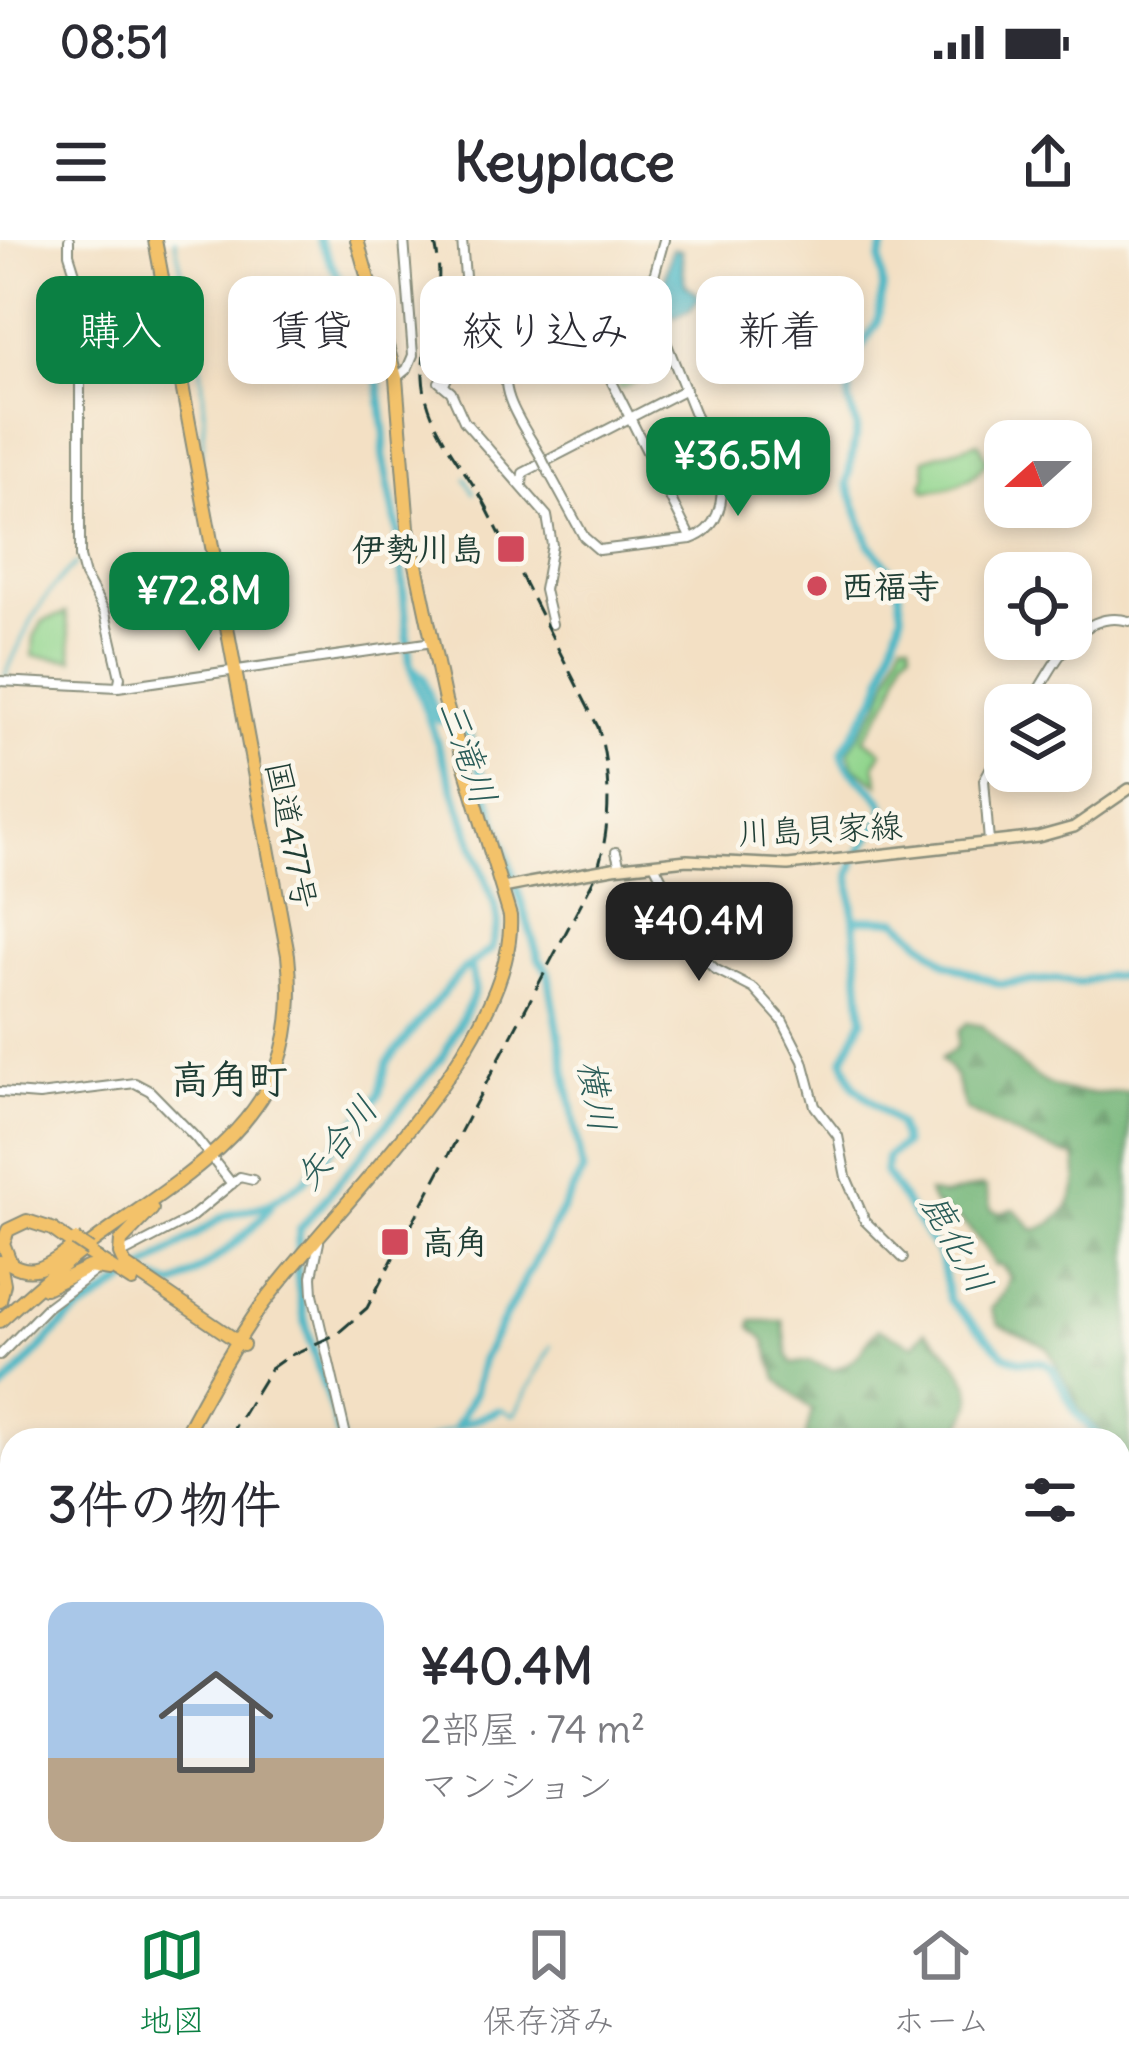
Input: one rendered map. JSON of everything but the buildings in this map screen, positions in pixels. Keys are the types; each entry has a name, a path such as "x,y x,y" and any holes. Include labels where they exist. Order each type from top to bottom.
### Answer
{"highway":[{"name":"国道477号","path":"0,1319 242,1123 278,1065 290,1006 288,955 152,240"},
{"path":"357,240 367,276"},
{"path":"193,1428 240,1344 286,1276 432,1096 467,1044 504,969 509,948 516,886 445,700 430,643 408,527 396,384"},
{"name":"国道477号","path":"0,1319 83,1245 207,1154"},
{"path":"122,1268 119,1248 124,1233 185,1181 207,1154"},
{"path":"0,1238 9,1224 29,1217 42,1220 174,1304"},
{"path":"27,1221 83,1245 34,1271 11,1264 3,1243 8,1230 27,1221"},
{"path":"0,1262 4,1284 0,1300"},
{"path":"0,1319 71,1272 122,1268 240,1344"}],"main road":[{"name":"川島貝家線","path":"516,886 653,862 788,865 1038,837 1074,827 1129,789"}],"street":[{"path":"69,240 80,289 81,560 105,614 120,677 118,687"},
{"path":"396,377 407,369 412,355 404,240"},
{"path":"462,240 465,276"},
{"path":"654,276 664,240"},
{"path":"505,384 584,537 596,549 691,539 713,524 722,486 672,355"},
{"path":"442,384 464,421 541,506 550,526 552,552 544,590 552,624"},
{"path":"615,384 691,539"},
{"path":"507,470 523,473 686,389"},
{"path":"522,485 523,473"},
{"path":"1043,684 1080,631 1104,619 1129,621"},
{"path":"0,681 118,687 430,643"},
{"path":"985,792 989,842"},
{"path":"616,853 617,868"},
{"path":"653,862 701,956 761,995 786,1026 803,1061 817,1110 840,1142 846,1178 863,1218 902,1258"},
{"path":"0,1092 39,1096 136,1083 150,1091 232,1184"},
{"path":"122,1268 232,1184 245,1176 253,1180"},
{"path":"323,1229 314,1257 313,1294 344,1428"},
{"path":"0,1355 46,1307 95,1271"}],"green space":[{"path":"979,442 984,464 952,487 925,491 924,459"},
{"path":"66,613 73,660 33,656 34,637 43,621"},
{"path":"903,640 910,641 911,649 904,655 892,695 864,739 882,751 875,764 879,784 854,767 848,751 880,703"},
{"path":"967,1023 982,1026 1030,1073 1061,1089 1129,1091 1129,1428 1096,1428 1080,1409 1047,1347 998,1324 991,1309 1010,1277 1000,1265 995,1266 968,1228 930,1199 928,1192 944,1196 981,1186 986,1188 991,1210 1014,1209 1035,1230 1064,1211 1076,1181 1075,1157 965,1109 955,1076 941,1059 957,1047 959,1031"},
{"path":"752,1321 783,1321 793,1364 809,1361 834,1370 858,1355 879,1329 914,1345 925,1331 968,1383 970,1408 961,1428 808,1428 812,1410 777,1379 765,1340 751,1327"}],"water":[{"path":"672,249 681,250 685,284 696,293 690,310 672,315 672,276 665,276"}],"waterway":[{"path":"175,240 202,376 201,458"},
{"name":"三滝川","path":"0,1392 67,1320 224,1216 267,1205 304,1181 379,1095 387,1063 424,1016 462,971 491,950 498,924 495,906 410,666 398,532 383,455 379,385 348,296 319,240"},
{"name":"鹿化川","path":"886,240 880,259 883,288 877,323 850,375 849,402 857,428 847,483 870,545 896,576 902,613 878,694 842,752 849,768 885,808 850,876 863,1019 843,1059 854,1086 898,1124 904,1144 887,1157 885,1172 940,1256 949,1300 1005,1355 1052,1368 1090,1428"},
{"path":"466,478 474,493"},
{"path":"5,677 43,601 77,563"},
{"name":"横川","path":"411,667 423,677 438,720 446,721"},
{"name":"横川","path":"454,721 469,735 539,959 548,972 583,1171 482,1360 475,1392 456,1427 497,1411"},
{"path":"854,919 897,920 946,963 999,984 1056,979 1078,983 1129,976"},
{"name":"矢合川","path":"336,1428 302,1309 297,1255 300,1229 443,1056 472,999 471,964"},
{"name":"三滝川","path":"154,1279 174,1286 186,1279 240,1239 270,1206"},
{"path":"515,1414 551,1346"},
{"path":"501,1409 512,1415"}],"railway":[{"path":"434,240 439,279 426,342 425,395 438,429 488,509"},
{"path":"397,1252 593,881 607,825 608,784 598,727 481,497"},
{"path":"234,1428 270,1369 337,1334 367,1308 404,1237"}],"place":[{"name":"伊勢川島","path":"511,549"},
{"name":"西福寺","path":"817,586"},
{"name":"高角","path":"395,1242"}],"district":[{"name":"高角町","path":"229,1079"}]}
